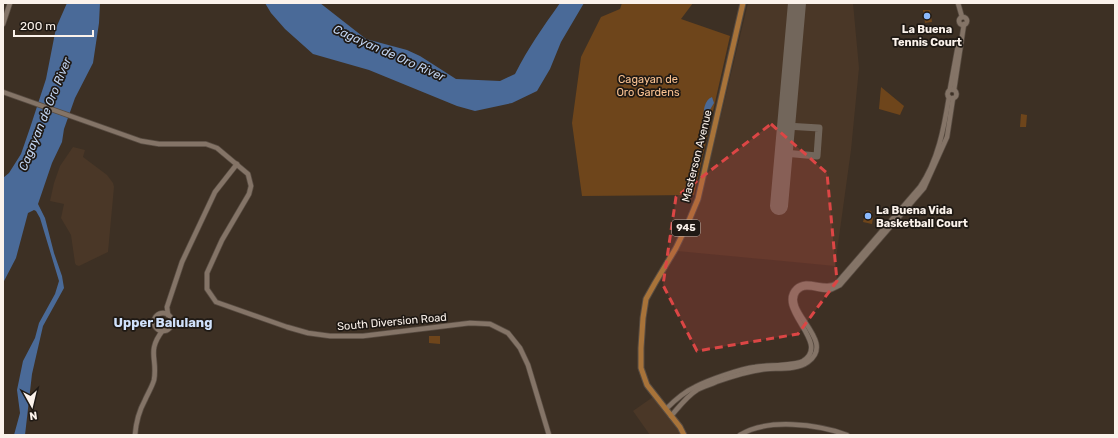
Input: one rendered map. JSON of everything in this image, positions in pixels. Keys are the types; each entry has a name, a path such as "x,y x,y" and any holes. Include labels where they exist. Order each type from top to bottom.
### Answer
{"main road":[{"name":"Masterson Avenue","path":"684,435 647,385 641,368 644,308 650,292 676,248 698,199 744,3"}],"street":[{"path":"3,24 10,3"},
{"path":"951,98 947,93 952,90 963,24 967,20 962,17 958,3"},
{"path":"666,409 677,399 707,382 743,369 757,366 796,363 805,360 810,353 811,344 793,309 791,301 792,293 800,286 806,284 825,286 834,285 847,274 924,181 942,137 951,98 956,94 952,90"},
{"name":"South Diversion Road","path":"3,92 142,141 159,144 210,144 222,151 248,174 252,186 249,194 222,240 207,273 207,289 216,302 287,327 308,333 330,336 363,336 470,323 490,324 505,331 520,348 528,365 549,435"},
{"path":"158,337 154,320 167,307 182,262 206,211 222,183 237,164"},
{"path":"157,328 163,330 168,329 171,325 167,307"},
{"path":"161,314 168,315"},
{"path":"135,435 136,422 153,381 155,369 152,351 163,330"},
{"path":"671,416 692,391"},
{"path":"677,399 681,404"},
{"path":"740,435 746,431 762,426 784,424 816,428 847,435"}],"highlighted area":[{"path":"771,124 827,173 837,281 798,334 697,351 663,285 676,197"}],"shaded area":[{"path":"748,3 853,3 859,68 851,150 835,266 677,251 694,216 705,182"},
{"path":"73,147 85,150 83,157 107,175 114,187 108,252 79,266 75,263 71,235 61,218 64,204 50,201 60,166"},
{"path":"653,397 677,427 681,435 650,435 633,411"}],"green space":[{"name":"Cagayan de Oro Gardens","path":"622,3 693,3 681,19 730,36 694,195 582,196 572,123 581,57 601,17 620,9"},
{"name":"La Buena Tennis Court","path":"923,10 930,10 932,22 925,23"},
{"path":"881,87 904,106 900,115 879,109"},
{"path":"1021,114 1027,115 1026,127 1020,127"},
{"name":"La Buena Vida Basketball Court","path":"866,210 871,211 873,218 872,224 863,222"},
{"path":"429,336 440,336 440,344 429,343"}],"water":[{"name":"Cagayan de Oro River","path":"67,3 100,3 99,23 93,63 75,98 64,129 62,142 52,163 38,204 45,218 54,253 62,276 64,288 43,326 32,374 25,435 14,435 20,413 17,390 23,361 35,338 39,323 55,294 59,281 40,218 34,210 28,213 16,258 3,283 3,178 9,173 21,154 46,79 56,28"},
{"name":"Cagayan de Oro River","path":"265,3 320,3 366,39 407,50 420,56 456,79 500,81 515,74 530,46 560,3 584,3 561,42 550,69 537,91 512,103 475,111 457,106 369,70 313,54 285,29 271,13"},
{"path":"712,97 714,103 708,113 709,120 707,123 704,119 704,110 707,101"}],"taxiway":[{"path":"784,153 817,156 819,128 786,126"}],"runway":[{"path":"779,206 797,3"}],"place":[{"name":"La Buena Tennis Court","path":"927,16"},
{"name":"La Buena Vida Basketball Court","path":"868,216"}],"district":[{"name":"Upper Balulang","path":"163,322"}]}
